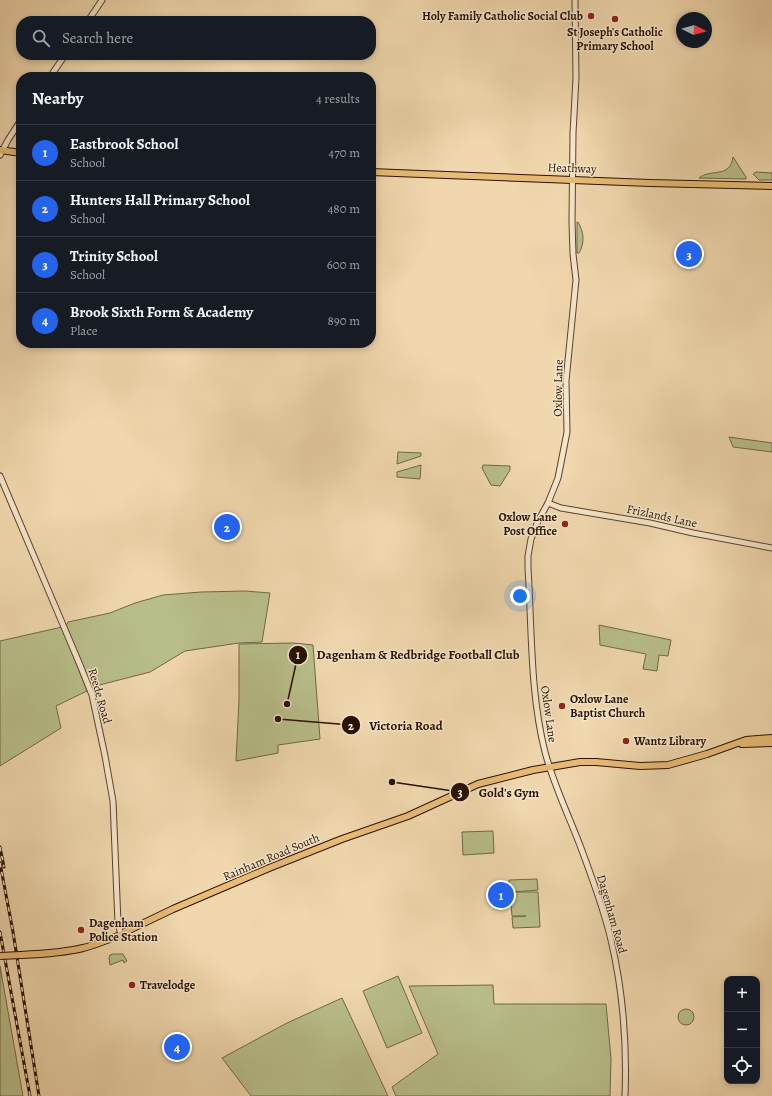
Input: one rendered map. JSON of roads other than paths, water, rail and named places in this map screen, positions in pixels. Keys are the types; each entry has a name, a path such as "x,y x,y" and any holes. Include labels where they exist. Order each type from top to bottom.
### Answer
{"main road":[{"path":"1,152 16,153"},
{"name":"Heathway","path":"376,172 650,183 772,186"},
{"path":"737,744 746,740 772,738"},
{"path":"737,744 772,743"},
{"name":"Rainham Road South","path":"0,956 56,953 83,948 121,935 173,909 269,868 342,839 408,816 478,784 549,767 580,762 640,766 668,765 737,744"}],"street":[{"path":"91,16 102,0"},
{"name":"Oxlow Lane","path":"549,767 536,706 528,557 534,529 548,503 558,478 567,432 566,381 576,280 573,254 572,179 576,78 575,0"},
{"path":"53,72 62,60"},
{"path":"1,152 16,128"},
{"name":"Reede Road","path":"0,476 92,695 113,801 118,923 121,935"},
{"name":"Frizlands Lane","path":"548,503 561,508 650,523 772,548"},
{"name":"Dagenham Road","path":"549,767 581,847 611,940 622,1007 625,1049 625,1096"}],"railway":[{"path":"0,847 4,867"},
{"path":"0,863 13,932 39,1096"},
{"path":"0,932 30,1096"}],"place":[{"name":"Holy Family Catholic Social Club","path":"591,16"},
{"name":"St Joseph's Catholic Primary School","path":"615,19"},
{"name":"Trinity School","path":"689,254"},
{"name":"Oxlow Lane Post Office","path":"565,524"},
{"name":"Hunters Hall Primary School","path":"227,527"},
{"name":"Dagenham & Redbridge Football Club","path":"287,704"},
{"name":"Oxlow Lane Baptist Church","path":"562,706"},
{"name":"Victoria Road","path":"278,719"},
{"name":"Wantz Library","path":"626,741"},
{"name":"Gold's Gym","path":"392,782"},
{"name":"Eastbrook School","path":"501,895"},
{"name":"Dagenham Police Station","path":"81,930"},
{"name":"Travelodge","path":"132,985"},
{"name":"Brook Sixth Form & Academy","path":"177,1047"}]}
